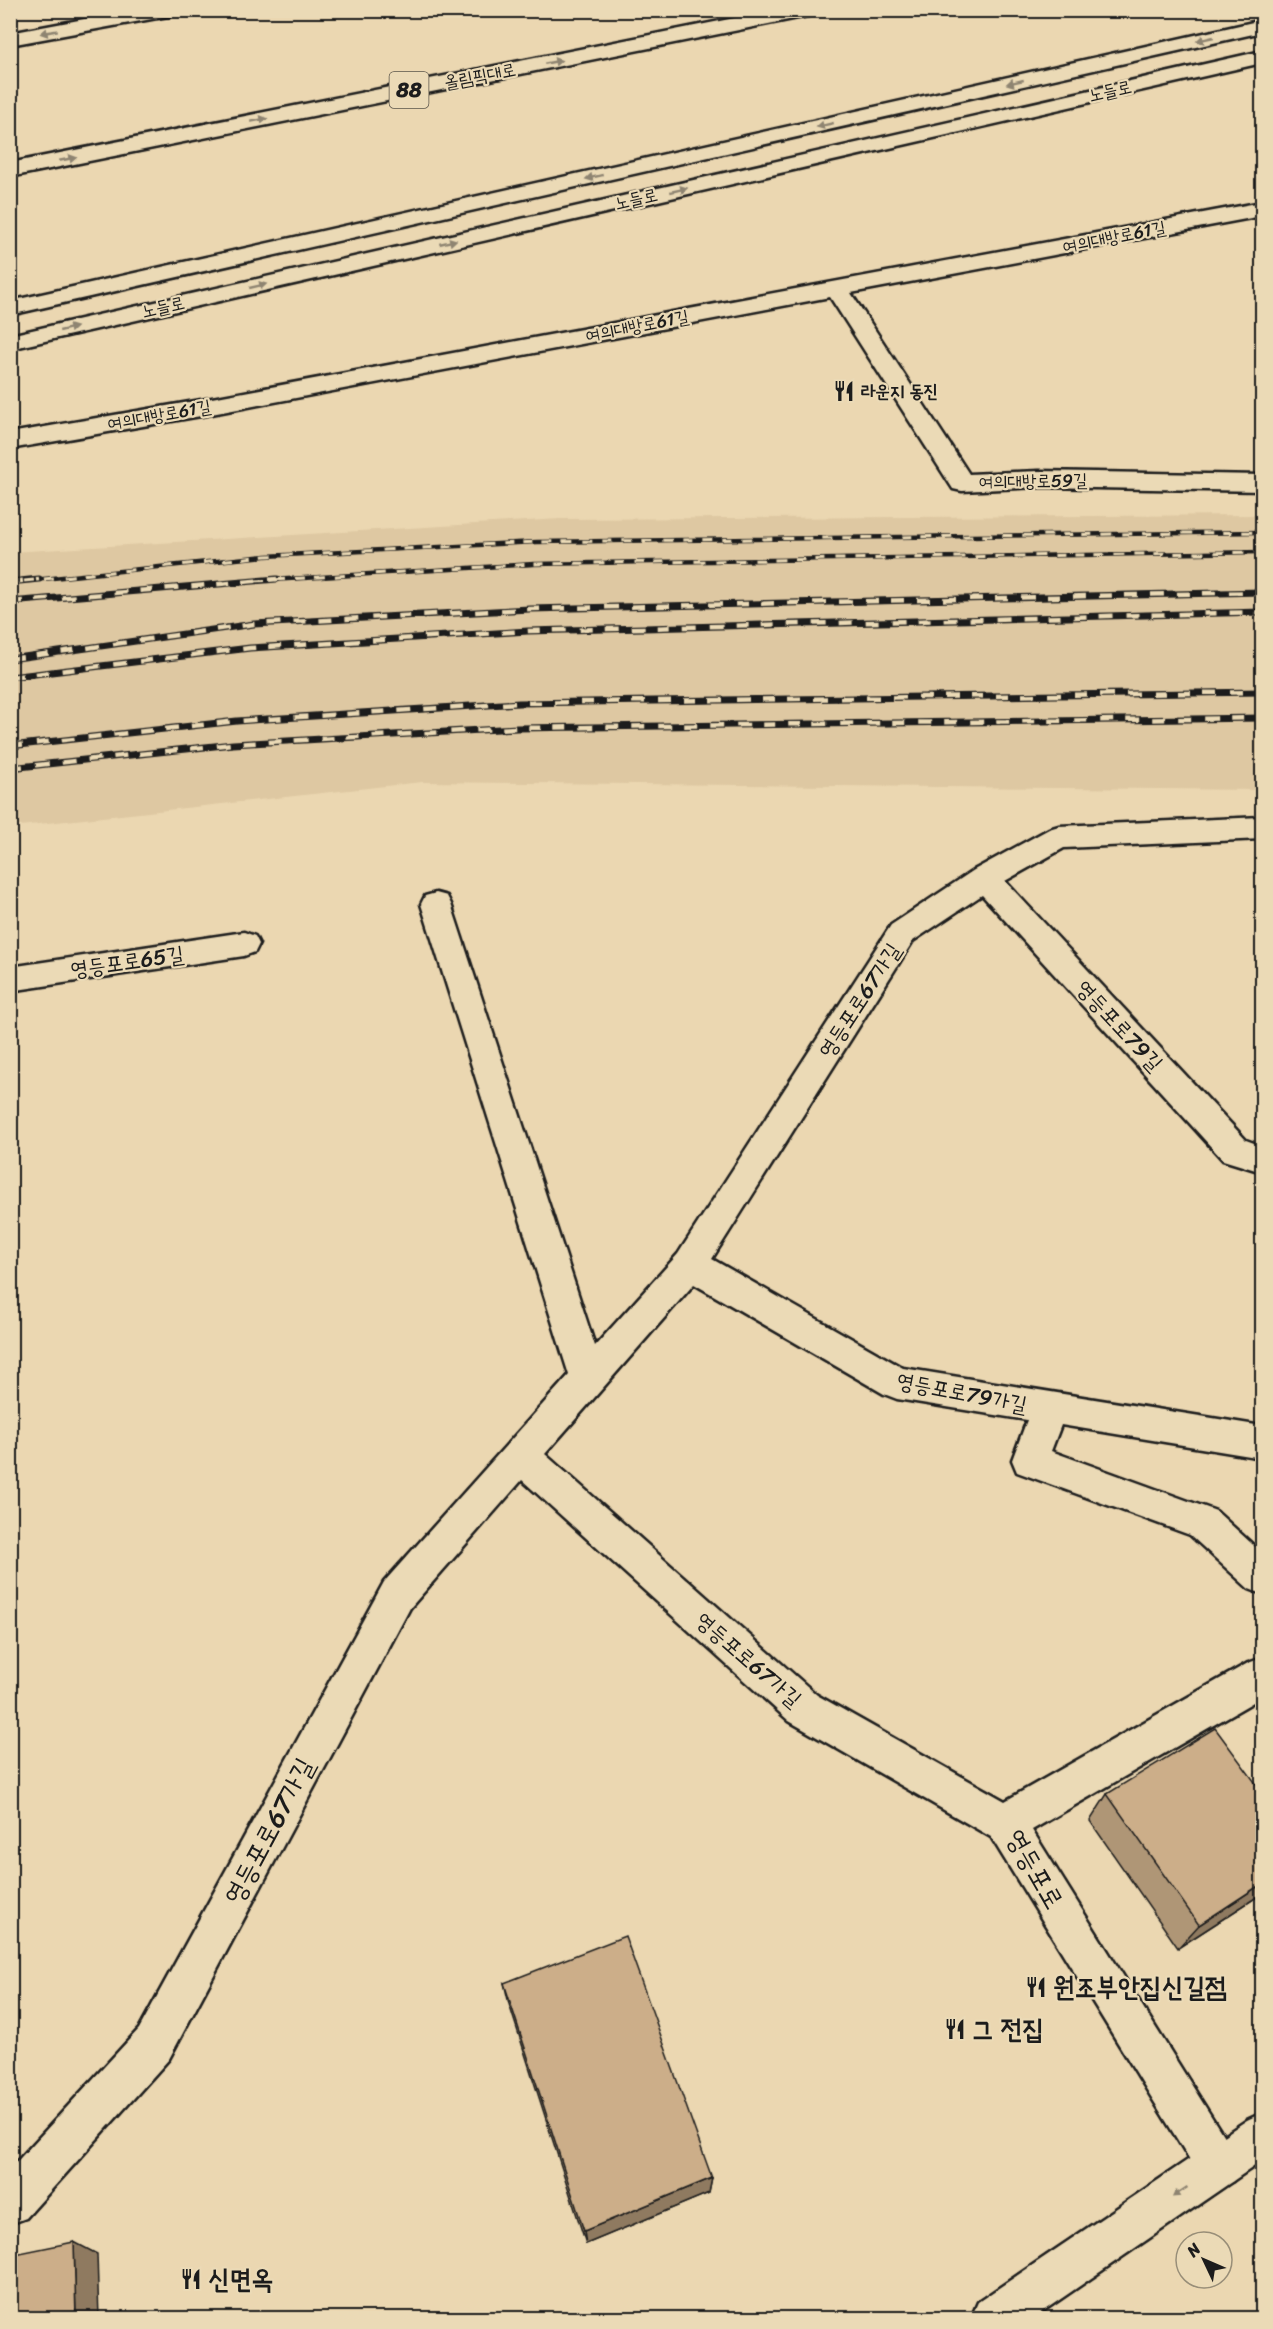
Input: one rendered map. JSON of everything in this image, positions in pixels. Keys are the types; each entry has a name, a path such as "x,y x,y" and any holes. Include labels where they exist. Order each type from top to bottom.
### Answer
{"main road":[{"path":"10,39 168,10"},
{"name":"올림픽대로","path":"10,170 808,10"},
{"name":"노들로","path":"10,308 1263,26"},
{"name":"노들로","path":"10,342 1263,57"},
{"name":"여의대방로61길","path":"10,441 201,408 1263,209"},
{"name":"여의대방로59길","path":"837,289 962,483 1039,479 1263,483"},
{"name":"영등포로67가길","path":"10,2202 154,2044 397,1595 690,1264 902,933 985,878 1059,837 1263,828"},
{"name":"영등포로79길","path":"985,878 1235,1150 1263,1159"},
{"path":"436,904 588,1379"},
{"name":"영등포로65길","path":"10,979 243,944"},
{"name":"영등포로79가길","path":"690,1264 897,1383 1263,1442"},
{"path":"1049,1408 1030,1460 1203,1523 1263,1577"},
{"name":"영등포로67가길","path":"521,1456 803,1708 1005,1823"},
{"name":"영등포로","path":"1218,2166 1005,1823 1263,1676"},
{"path":"994,2319 1263,2135"}],"shaded area":[{"path":"1262,515 1262,790 422,782 11,827 11,552 560,519"}],"building":[{"path":"1215,1728 1263,1793 1263,1883 1199,1925 1107,1794"},
{"path":"625,1936 712,2178 584,2231 504,1983"},
{"path":"74,2242 76,2319 10,2319 10,2255"}],"railway":[{"path":"24,581 266,556 537,542 1262,532"},
{"path":"255,581 534,564 1262,552"},
{"path":"10,582 39,579"},
{"path":"10,602 277,579"},
{"path":"10,659 254,624 530,609 1262,592"},
{"path":"10,677 250,648 528,631 1262,612"},
{"path":"10,746 237,721 519,703 1262,692"},
{"path":"10,768 233,744 517,728 1262,718"}],"place":[{"name":"라운지 동진","path":"844,391"},
{"name":"원조부안집신길점","path":"1036,1987"},
{"name":"그 전집","path":"955,2029"},
{"name":"신면옥","path":"191,2279"}]}
